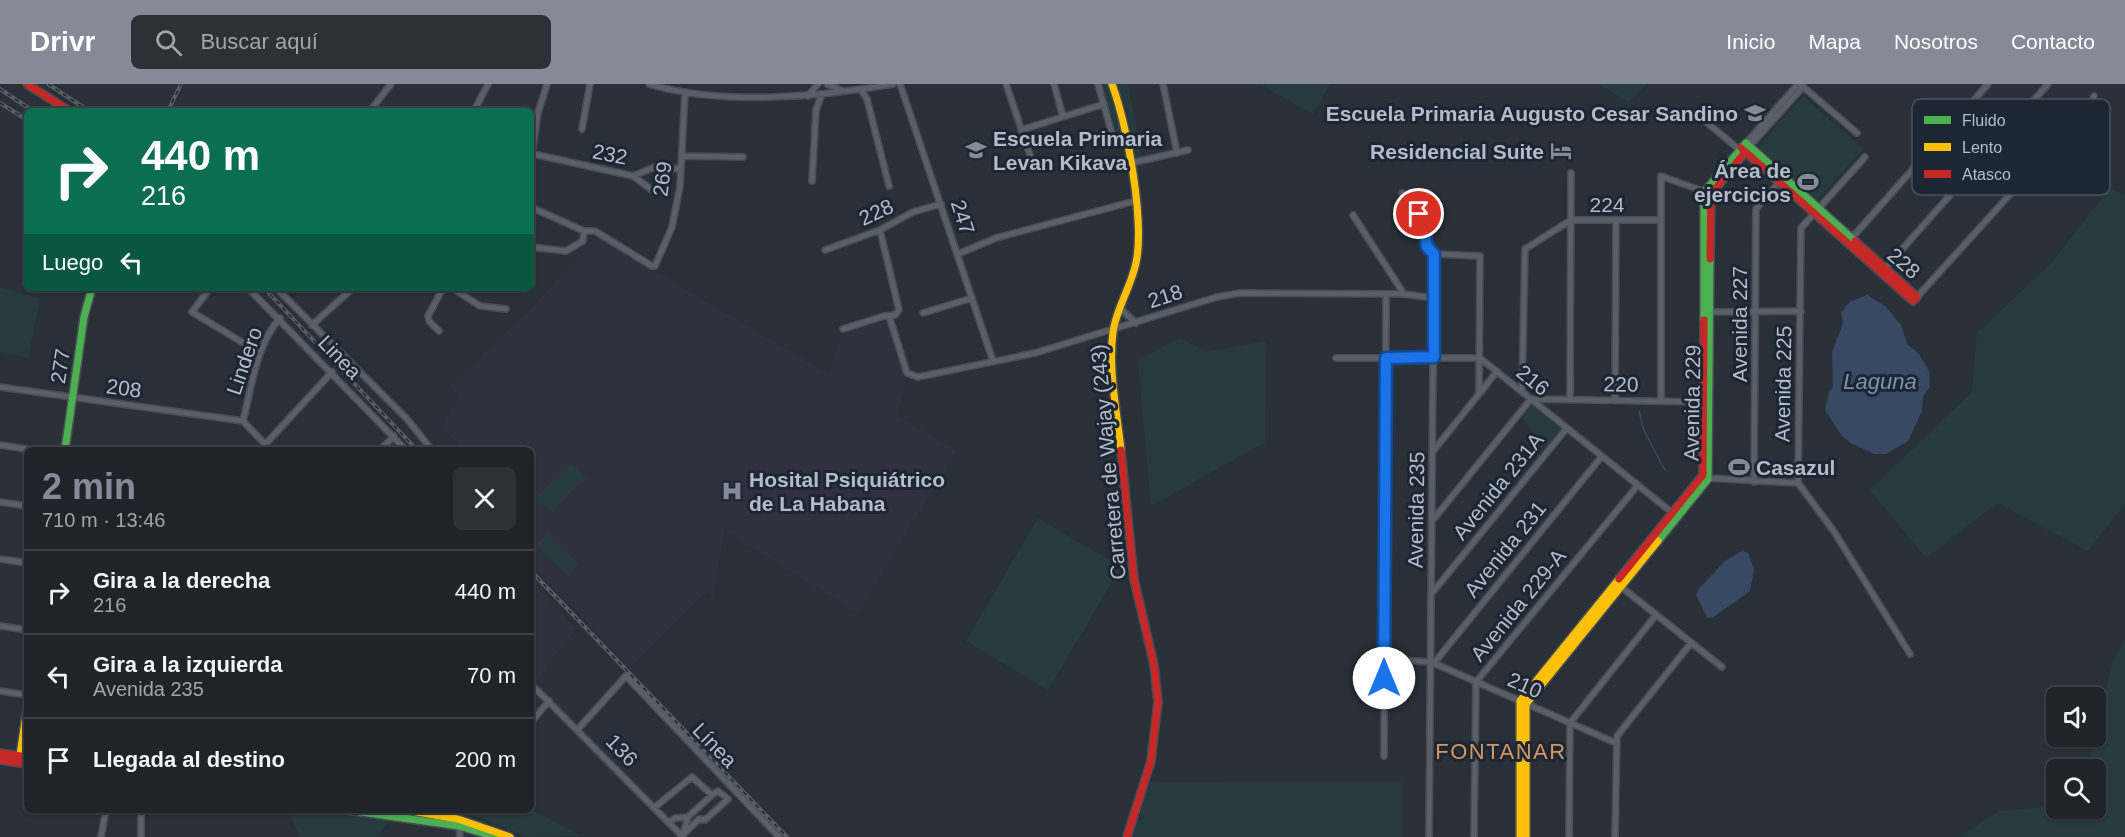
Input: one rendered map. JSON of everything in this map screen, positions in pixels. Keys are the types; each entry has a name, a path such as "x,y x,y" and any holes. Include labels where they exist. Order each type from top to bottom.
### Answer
{"main road":[{"path":"27,84 64,108"},
{"name":"Carretera de Wajay (243)","path":"1114,86 1124,118 1128,143 1139,250 1113,331 1112,363 1134,579 1154,665 1158,702 1151,761 1127,837"},
{"path":"1707,193 1744,148"},
{"name":"228","path":"1744,148 1884,270 1913,302 1917,297"},
{"name":"Avenida 229","path":"1523,702 1705,477 1707,193"},
{"name":"277","path":"65,447 84,317 91,291"},
{"path":"1520,837 1523,702"},
{"path":"1523,702 1526,837"},
{"path":"0,753 23,756"},
{"path":"0,760 24,764"},
{"path":"368,813 459,826 496,837"},
{"path":"425,813 451,817 510,837"}],"street":[{"path":"372,108 391,84"},
{"path":"476,108 488,84"},
{"path":"534,142 538,113 547,84"},
{"path":"582,129 590,84"},
{"path":"649,84 685,92 759,97 808,96 892,84"},
{"path":"808,96 818,84"},
{"path":"827,84 844,92"},
{"name":"247","path":"900,84 993,360"},
{"path":"1006,84 1031,158"},
{"path":"1053,84 1062,117"},
{"path":"1098,84 1113,138 1117,142 1128,143"},
{"path":"1163,84 1177,153"},
{"path":"1975,99 1988,84"},
{"path":"2035,99 2048,84"},
{"path":"1744,148 1800,85 1857,133"},
{"path":"861,90 867,99 889,186"},
{"name":"269","path":"584,231 595,231 655,266 672,227 681,169 685,92"},
{"path":"812,181 816,110 822,94"},
{"path":"1021,130 1104,104"},
{"name":"228","path":"1706,122 1744,148"},
{"path":"1131,163 1188,150"},
{"path":"682,156 743,157"},
{"name":"232","path":"534,157 633,176 655,167 681,169"},
{"name":"Avenida 225","path":"1798,483 1801,228 1865,157"},
{"path":"1850,241 1912,170"},
{"path":"1570,400 1571,173"},
{"path":"633,176 652,190"},
{"path":"1661,401 1661,176 1707,193"},
{"name":"Avenida 227","path":"1754,482 1756,209 1782,179"},
{"name":"Avenida 235","path":"1402,193 1419,214 1427,247 1434,254 1429,837"},
{"path":"1884,270 1950,195"},
{"path":"1917,297 2009,195"},
{"path":"958,254 996,238 1135,201"},
{"name":"228","path":"825,250 880,230 913,212 941,204"},
{"path":"534,247 566,251 583,241 584,231 535,209"},
{"path":"1353,215 1404,294"},
{"name":"224","path":"1522,392 1526,249 1571,220 1660,220"},
{"path":"1615,401 1616,220"},
{"path":"843,329 898,313 899,305 880,230"},
{"path":"1434,254 1480,256 1479,394"},
{"path":"206,291 192,312 260,353"},
{"name":"Linea","path":"251,291 403,447"},
{"name":"Linea","path":"283,291 312,325 407,418 430,447"},
{"path":"312,325 350,291"},
{"path":"439,331 429,321 428,316 440,291"},
{"path":"457,291 480,306 506,309"},
{"name":"218","path":"889,316 907,373 913,377 1035,353 1113,331 1217,297 1240,293 1404,294 1434,298"},
{"path":"1384,756 1386,294"},
{"path":"923,313 972,298"},
{"path":"1121,309 1136,323"},
{"path":"1707,312 1801,311"},
{"name":"Lindero","path":"265,444 243,421 260,353 269,331 280,318"},
{"path":"1336,358 1480,358"},
{"name":"216","path":"1480,358 1676,515"},
{"path":"1433,451 1497,371"},
{"path":"262,447 332,372"},
{"name":"208","path":"0,387 243,421"},
{"path":"1432,522 1532,399"},
{"name":"220","path":"1532,399 1707,402"},
{"name":"Avenida 231A","path":"1432,593 1567,428"},
{"path":"383,447 394,436"},
{"path":"0,445 24,449"},
{"name":"Avenida 231","path":"1432,663 1602,456"},
{"path":"1705,477 1754,482 1798,483 1833,530 1885,610 1910,654"},
{"name":"Avenida 229-A","path":"1474,837 1476,682 1638,485"},
{"path":"0,502 24,506"},
{"path":"0,559 24,563"},
{"path":"1618,585 1722,667"},
{"path":"1569,837 1570,723 1656,615"},
{"path":"0,626 24,630"},
{"path":"1615,837 1617,736 1691,643"},
{"name":"210","path":"1384,659 1432,663 1616,743"},
{"name":"Línea","path":"578,729 626,676 779,837"},
{"name":"136","path":"535,688 683,836"},
{"path":"0,691 24,695"},
{"path":"534,718 549,701"},
{"path":"655,807 692,777 712,795"},
{"path":"718,791 728,799 705,820 699,819 683,836 688,817 712,795 718,791"},
{"path":"101,837 105,813"},
{"path":"141,813 141,837"},
{"path":"451,817 454,813"},
{"path":"669,822 675,818 688,817"},
{"path":"459,826 460,837"}],"shaded area":[{"name":"Hosital Psiquiátrico de La Habana","path":"596,236 828,374 843,331 886,318 907,384 896,415 957,451 858,613 725,531 713,597 706,592 630,668 534,566 534,447 460,447 441,426 459,396 450,385 534,305"},
{"path":"534,584 576,629 534,684"}],"green space":[{"path":"1100,84 1107,84 1117,112 1121,138 1117,139"},
{"path":"1120,84 1128,84 1142,158 1133,160 1129,114 1118,88"},
{"path":"1260,84 1330,84 1313,114"},
{"path":"1598,84 1647,84 1628,102"},
{"path":"1803,96 1863,149 1817,200 1758,147"},
{"path":"2110,188 2125,196 2125,504 2088,551 1998,503 1926,558 1870,490 1972,392 1977,333 2051,263 2104,195 2110,195"},
{"path":"0,287 40,299 28,358 0,352"},
{"path":"1180,338 1206,352 1266,341 1265,442 1151,506 1138,360"},
{"path":"1532,406 1562,430 1546,449 1522,418"},
{"path":"569,465 589,480 581,482 554,510 554,515 537,500 537,496"},
{"path":"1038,518 1121,567 1048,690 966,641"},
{"path":"547,533 579,564 568,576 536,545"},
{"path":"2125,639 2125,837 1959,837 1999,811 2046,807 2046,819 2106,819 2106,759 2089,759 2092,747 2106,747 2106,689 2113,660"},
{"path":"1150,782 1402,783 1402,837 1131,837 1137,821 1144,817 1140,812"},
{"path":"534,812 582,836 526,837 484,819 461,814"},
{"path":"289,813 345,813 391,819 377,837 300,837"}],"water":[{"name":"Laguna","path":"1867,295 1885,306 1901,325 1907,344 1919,354 1929,371 1930,387 1923,396 1922,411 1908,441 1886,454 1874,454 1851,443 1842,436 1825,410 1829,392 1833,387 1832,352 1843,323 1841,312 1850,302"},
{"path":"1742,551 1748,553 1754,570 1750,591 1712,618 1707,617 1696,595 1698,590 1725,561"}],"waterway":[{"path":"1639,411 1644,431 1665,470"}],"railway":[{"path":"48,84 84,108"},
{"path":"169,108 181,84"},
{"path":"0,89 28,108"},
{"path":"0,103 24,118"},
{"path":"267,291 414,447"},
{"path":"534,574 787,837"}],"traffic: fast":[{"path":"1704,320 1704,192 1746,143 1855,241"},
{"path":"1658,541 1708,479 1710,259"},
{"path":"65,447 84,317 91,291"},
{"path":"368,813 459,826 496,837"}],"traffic: slow":[{"path":"1112,84 1129,148 1138,223 1136,263 1113,332 1112,376 1121,450"},
{"path":"1526,837 1526,704 1658,541"},
{"path":"1520,837 1520,701 1619,579"},
{"path":"20,755 24,728"},
{"path":"423,813 458,819 510,837"}],"traffic: jam":[{"path":"27,84 64,108"},
{"path":"1741,148 1913,301 1917,297 1855,241"},
{"path":"1710,259 1711,194 1745,152"},
{"path":"1619,579 1703,475 1704,320"},
{"path":"1121,450 1134,579 1154,665 1158,702 1151,761 1127,837"},
{"path":"0,753 24,757"},
{"path":"0,760 24,764"}],"place":[{"name":"Escuela Primaria Augusto Cesar Sandino","path":"1755,113"},
{"name":"Escuela Primaria Levan Kikava","path":"976,150"},
{"name":"Residencial Suite","path":"1561,151"},
{"name":"Área de ejercicios","path":"1808,182"},
{"name":"Casazul","path":"1739,467"},
{"name":"Hosital Psiquiátrico de La Habana","path":"732,491"}],"district":[{"name":"FONTANAR","path":"1501,751"}],"route":[{"path":"1384,678 1386,358 1434,357 1434,254 1427,247 1419,214"}]}
